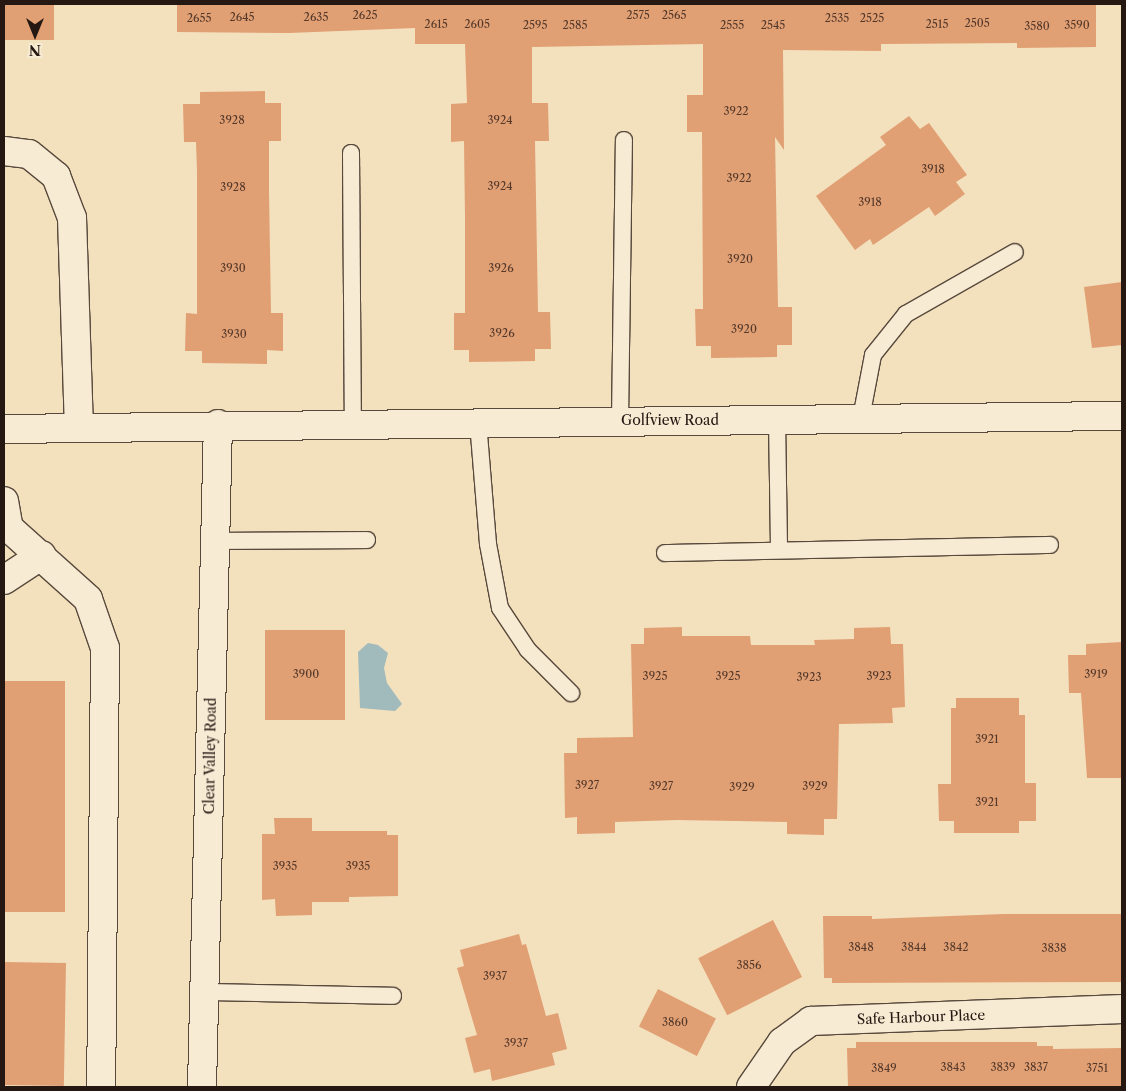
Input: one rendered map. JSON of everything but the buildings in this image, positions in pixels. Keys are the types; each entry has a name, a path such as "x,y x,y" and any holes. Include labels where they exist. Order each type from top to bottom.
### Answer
{"street":[{"path":"4,151 29,154 56,176 72,218 79,428"},
{"name":"Golfview Road","path":"4,429 218,424 1122,416"},
{"name":"Clear Valley Road","path":"202,1087 218,424"},
{"path":"4,501 9,528 42,555 88,599 105,648 101,1087"},
{"path":"4,580 42,555"},
{"name":"Safe Harbour Place","path":"751,1087 782,1042 811,1020 1122,1009"}],"lane":[{"path":"620,420 624,140"},
{"path":"350,153 353,423"},
{"path":"861,418 873,355 906,314 1016,252"},
{"path":"777,420 779,550"},
{"path":"478,422 488,544 500,608 528,650 571,693"},
{"path":"215,541 367,540"},
{"path":"665,553 1050,545"},
{"path":"205,992 393,996"}],"water":[{"path":"368,643 378,645 388,653 384,668 387,683 402,704 395,711 360,708 358,652"}]}
